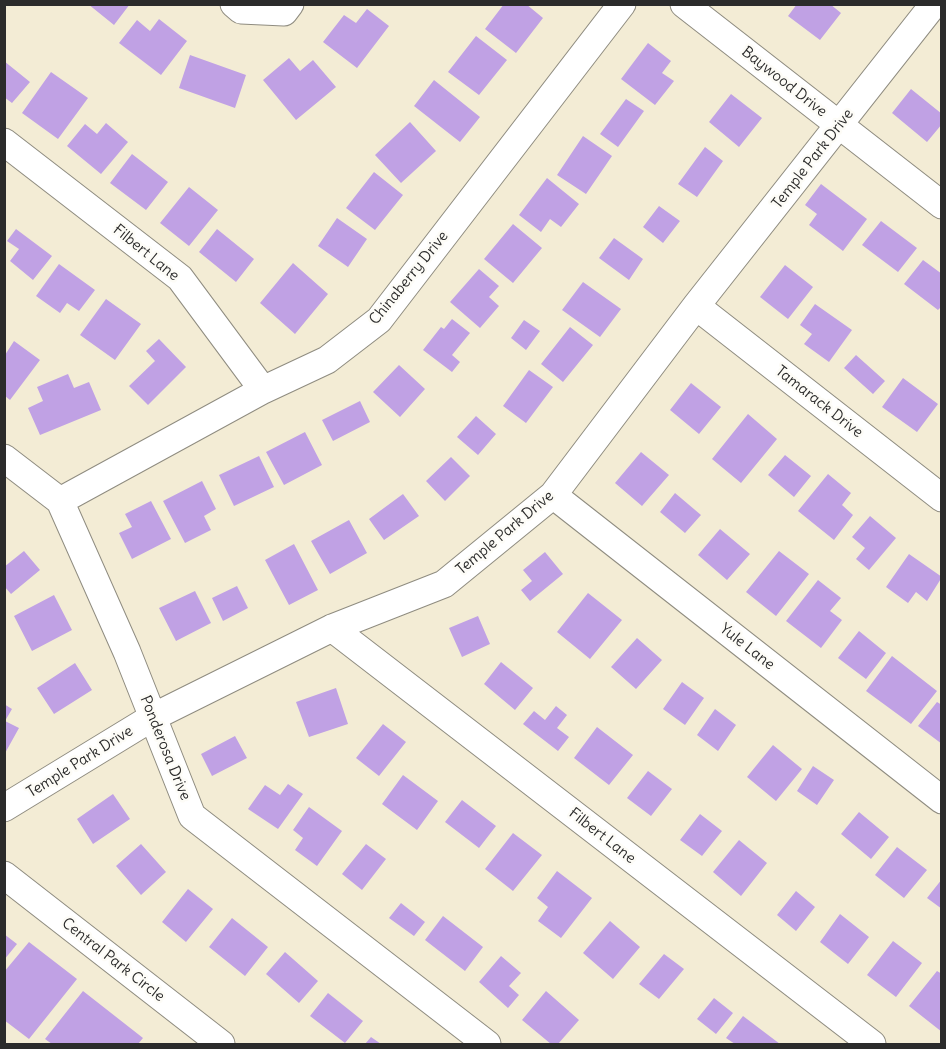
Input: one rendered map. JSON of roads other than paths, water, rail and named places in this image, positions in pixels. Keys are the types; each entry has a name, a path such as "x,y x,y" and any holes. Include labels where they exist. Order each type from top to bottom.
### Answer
{"street":[{"path":"234,4 241,10 284,12 290,4"},
{"name":"Chinaberry Drive","path":"60,501 262,390 327,360 379,320 622,4"},
{"name":"Baywood Drive","path":"684,4 942,205"},
{"name":"Temple Park Drive","path":"4,808 153,717 332,628 444,584 553,495 696,306 934,4"},
{"name":"Filbert Lane","path":"4,142 180,278 262,390"},
{"name":"Tamarack Drive","path":"696,306 942,498"},
{"name":"Ponderosa Drive","path":"4,458 60,501 153,717 192,816 487,1044"},
{"name":"Yule Lane","path":"553,495 942,800"},
{"name":"Filbert Lane","path":"332,628 872,1044"},
{"name":"Central Park Circle","path":"4,875 221,1044"}]}
